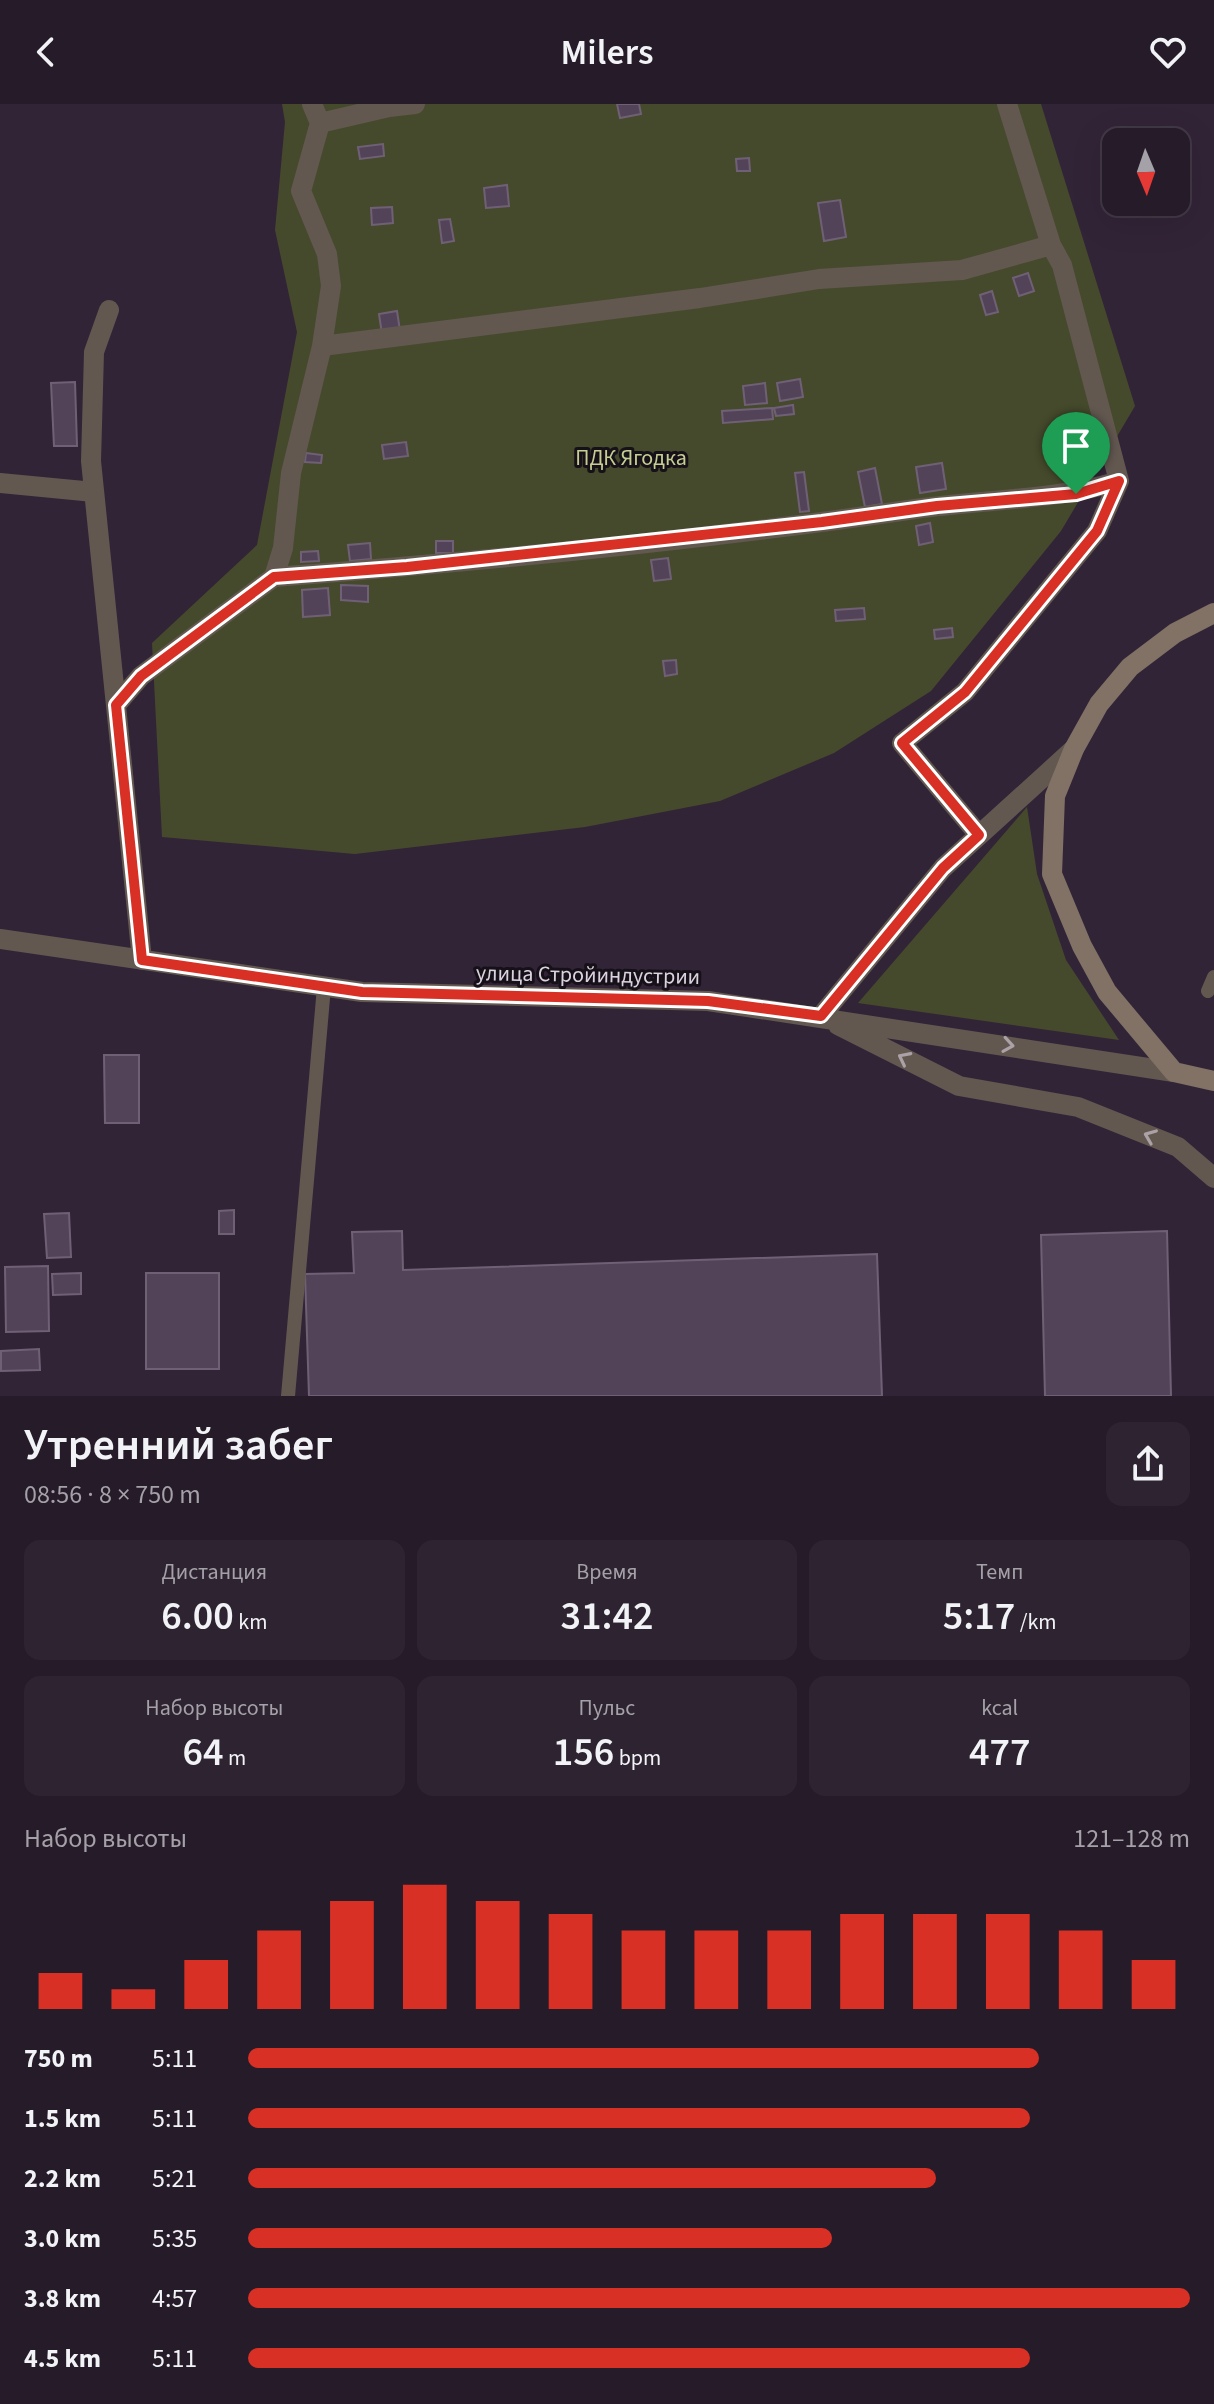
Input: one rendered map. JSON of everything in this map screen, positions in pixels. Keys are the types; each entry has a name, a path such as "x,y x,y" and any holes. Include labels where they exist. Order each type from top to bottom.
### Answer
{"street":[{"path":"274,577 283,548 291,473 322,346 331,286 327,254 301,191 316,114 415,104"},
{"path":"979,835 902,743 965,692 1097,531 1119,481 1062,265 1051,245 1007,104"},
{"path":"322,346 700,298 819,279 962,270 1051,245"},
{"path":"109,310 94,352 91,461 142,960"},
{"path":"116,705 141,676 274,577 407,567 822,522 937,506 1076,494 1119,481"},
{"path":"0,483 94,492"},
{"path":"1214,613 1175,633 1130,667 1099,704 1074,749 1055,796 1052,874 1082,946 1107,992 1174,1072 1214,1081"},
{"path":"1074,749 943,868 821,1016 959,1086 1078,1107 1178,1147 1214,1178"},
{"name":"улица Стройиндустрии","path":"0,939 362,992 708,1001 1174,1072"}],"lane":[{"path":"288,1396 324,987"}],"green space":[{"name":"ПДК Ягодка","path":"282,104 1041,104 1135,406 1061,531 931,691 834,753 720,801 585,827 355,854 162,837 152,643 257,545 297,332 275,230 285,122"},
{"path":"1027,807 1037,874 1066,960 1119,1040 858,1003"}],"building":[{"path":"617,104 639,104 641,114 620,118"},
{"path":"383,144 384,156 360,159 358,147"},
{"path":"749,158 750,171 737,171 736,159"},
{"path":"507,185 509,206 486,208 484,188"},
{"path":"840,200 846,237 824,241 818,203"},
{"path":"392,207 393,223 372,225 371,208"},
{"path":"450,219 454,241 442,243 439,220"},
{"path":"1028,273 1034,291 1019,296 1013,278"},
{"path":"992,291 998,312 986,315 980,295"},
{"path":"397,311 400,331 382,334 379,314"},
{"path":"800,379 803,397 780,401 777,383"},
{"path":"75,382 77,446 54,446 51,383"},
{"path":"765,383 767,403 745,405 743,386"},
{"path":"793,405 794,414 776,416 774,408"},
{"path":"772,408 773,419 723,423 722,411"},
{"path":"406,442 408,456 384,459 382,445"},
{"path":"306,453 322,455 321,463 305,462"},
{"path":"942,463 946,489 920,493 916,467"},
{"path":"875,468 882,504 865,507 858,472"},
{"path":"804,472 809,511 800,512 795,473"},
{"path":"930,523 933,542 919,545 916,526"},
{"path":"436,541 453,541 453,553 436,553"},
{"path":"370,543 371,559 350,561 348,545"},
{"path":"318,551 319,561 301,562 301,552"},
{"path":"668,558 671,579 654,581 651,560"},
{"path":"341,585 368,586 368,602 341,600"},
{"path":"328,588 330,615 303,617 302,590"},
{"path":"864,608 865,619 836,621 835,610"},
{"path":"952,628 953,637 935,639 934,630"},
{"path":"676,660 677,674 665,676 663,661"},
{"path":"104,1055 139,1055 139,1123 105,1123"},
{"path":"234,1210 234,1234 219,1234 219,1211"},
{"path":"69,1213 71,1257 47,1258 44,1214"},
{"path":"402,1231 403,1270 877,1254 882,1396 309,1396 305,1274 354,1273 352,1232"},
{"path":"1167,1231 1171,1396 1045,1396 1041,1235"},
{"path":"48,1266 49,1331 6,1332 5,1267"},
{"path":"81,1273 81,1294 53,1295 52,1274"},
{"path":"146,1273 219,1273 219,1369 146,1369"},
{"path":"39,1349 40,1370 1,1371 1,1351"}],"route":[{"path":"1119,481 1097,531 965,692 902,743 979,835 943,868 821,1016 708,1001 362,992 142,960 116,705 141,676 274,577 407,567 822,522 937,506 1076,494 1119,481"}]}
